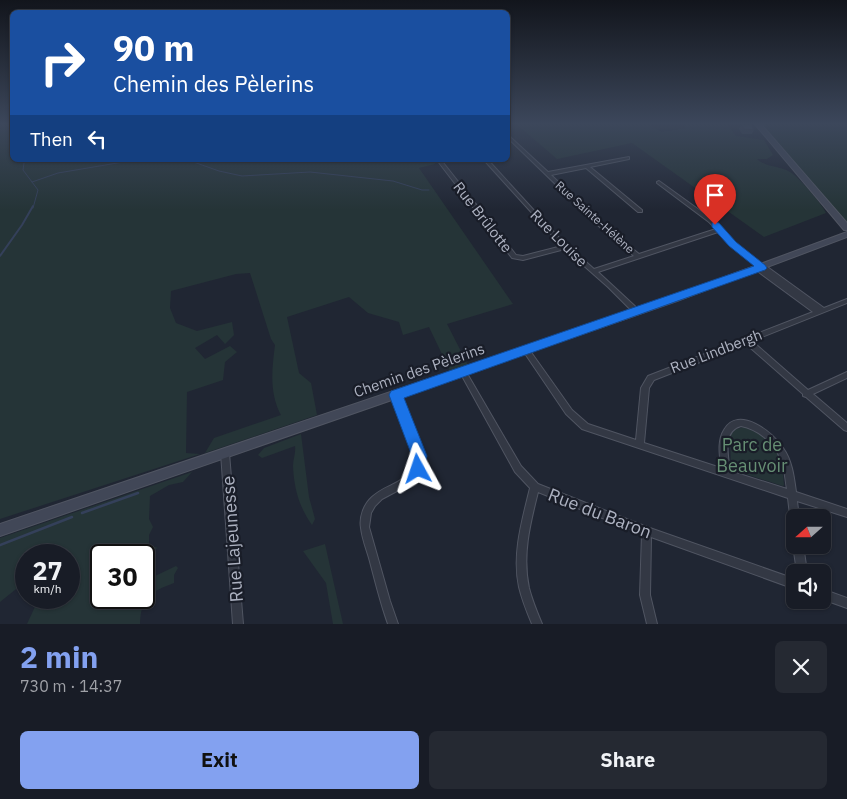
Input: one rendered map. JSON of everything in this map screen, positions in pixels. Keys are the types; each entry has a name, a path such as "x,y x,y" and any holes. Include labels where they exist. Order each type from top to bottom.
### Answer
{"street":[{"name":"Rue Sainte-Hélène","path":"525,152 606,230 639,257"},
{"path":"782,152 847,228"},
{"path":"547,174 627,158"},
{"name":"Rue Brûlotte","path":"440,162 514,257 523,258 565,247"},
{"name":"Rue Louise","path":"488,162 565,247 594,271 637,312"},
{"path":"587,166 640,211"},
{"path":"659,182 711,222 736,248 820,311"},
{"path":"594,271 720,230"},
{"name":"Chemin des Pèlerins","path":"0,530 637,312 761,268 847,234"},
{"name":"Rue Lindbergh","path":"640,445 645,388 650,378 847,301"},
{"path":"746,340 847,428"},
{"path":"526,350 569,412 579,423 847,513"},
{"name":"Rue du Baron","path":"463,372 518,469 535,487 647,531 786,581"},
{"path":"806,394 847,375"},
{"path":"393,624 384,601 364,527 364,520 372,501 379,495 408,482 418,469 420,462 396,395"},
{"path":"726,473 724,438 726,432 735,425 740,424 756,427 774,441 784,457 793,509"},
{"name":"Rue Lajeunesse","path":"225,453 238,624"},
{"path":"535,487 524,530 520,560 524,588 537,624"},
{"path":"647,531 645,595 652,624"},
{"path":"831,597 847,603"}],"green space":[{"path":"0,152 10,152 10,162 434,162 435,164 419,168 513,304 447,324 468,365 450,371 429,327 403,335 399,322 368,313 349,297 287,317 299,373 311,383 317,415 205,453 214,438 281,415 273,390 272,372 275,345 271,339 250,273 236,274 171,291 170,308 176,323 197,331 232,322 234,335 225,344 217,335 195,348 205,359 230,346 237,352 225,362 223,380 187,392 186,453 200,454 0,519"},
{"path":"549,152 589,152 557,159"},
{"path":"645,152 771,152 773,155 767,159 757,159 794,175 810,191 826,213 764,237"},
{"path":"785,152 847,152 847,224"},
{"name":"Parc de Beauvoir","path":"744,427 761,434 778,452 781,460 783,486 733,470 731,467 730,435 736,429"},
{"path":"301,434 309,497 315,519 312,525 296,490 293,466 295,446 262,458 258,455 264,448"},
{"path":"192,472 183,482 169,485 150,496 149,519 153,527 149,535 149,544 90,544 90,609 142,609 140,624 27,624 34,609 80,609 80,544 15,544 15,590 0,602 0,538"},
{"path":"325,544 343,624 333,624 326,583 303,551"},
{"path":"176,566 178,568 174,575 174,583 155,592 155,576"}],"waterway":[{"path":"23,162 23,170 32,182"},
{"path":"32,182 58,173 123,162"},
{"path":"194,162 219,171 242,176 310,172 393,181 422,190 429,190"},
{"path":"32,182 38,190 33,208"},
{"path":"0,256 33,206"},
{"path":"82,513 138,493"},
{"path":"0,545 72,517"}],"route":[{"path":"418,469 420,456 396,395 761,268 733,244 715,225"}]}
